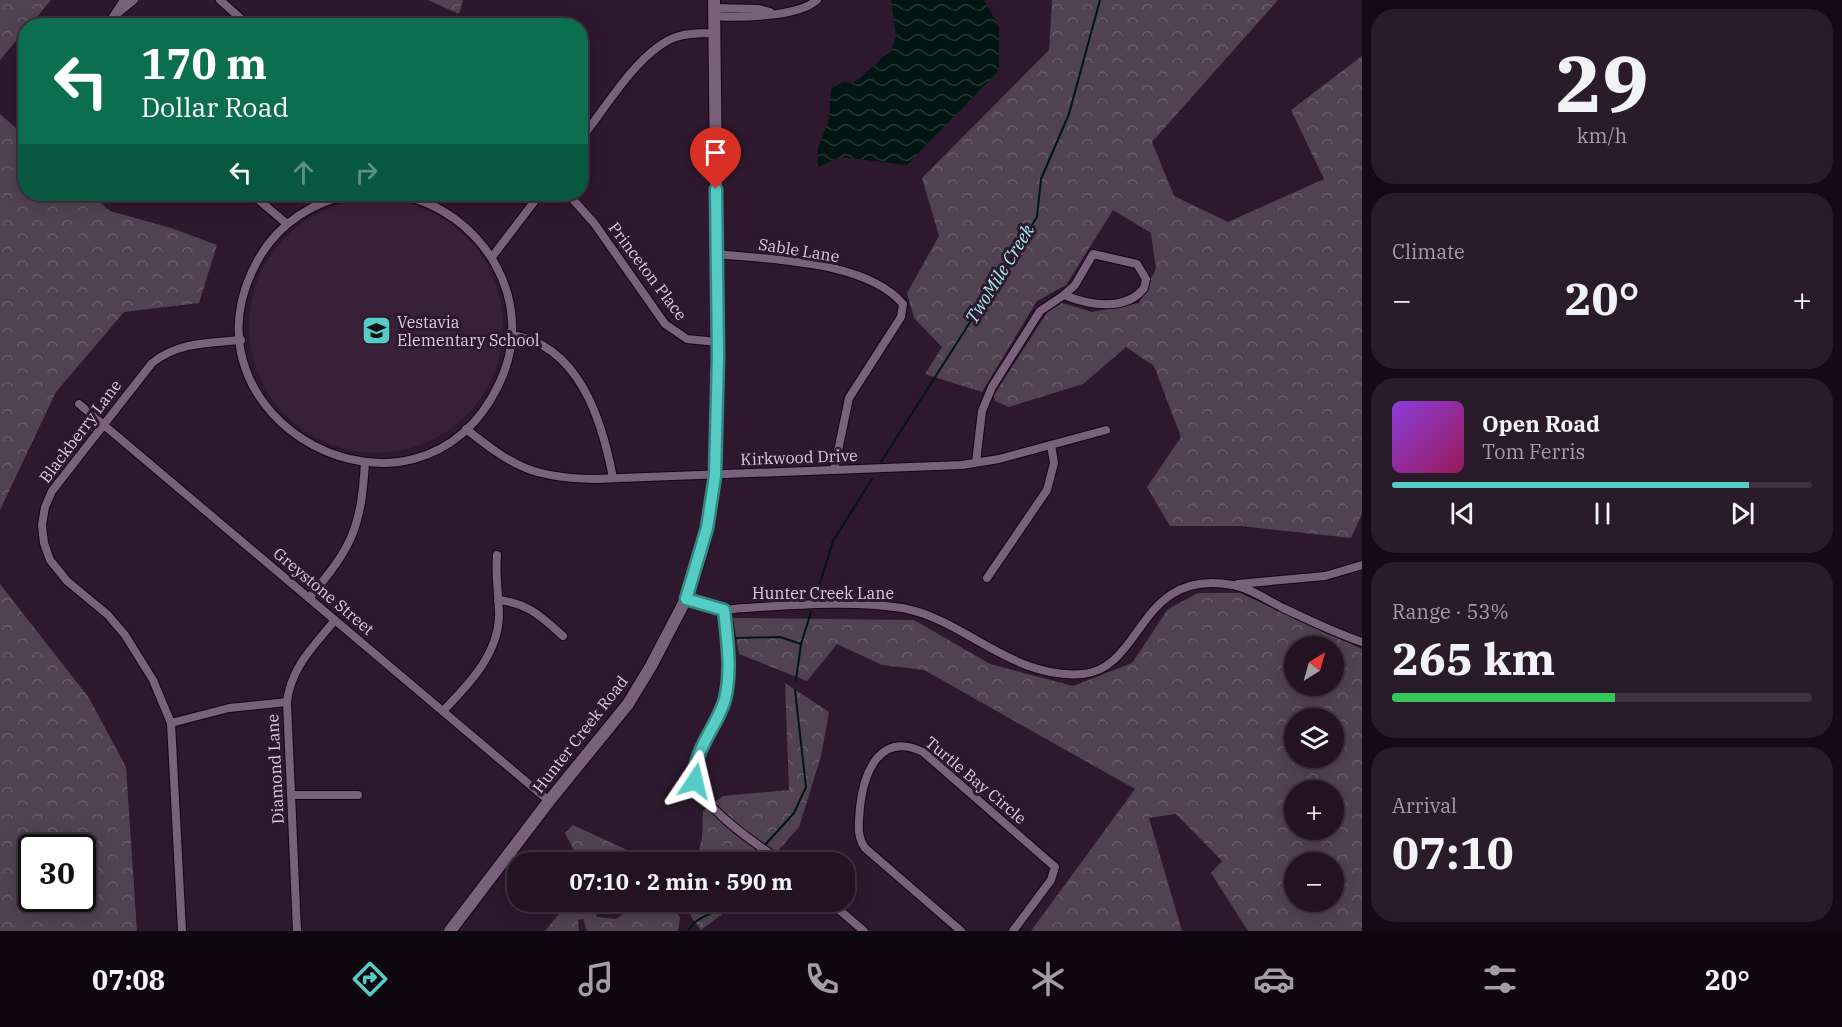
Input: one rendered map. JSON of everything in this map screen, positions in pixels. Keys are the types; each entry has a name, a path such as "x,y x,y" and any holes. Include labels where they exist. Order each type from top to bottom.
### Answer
{"main road":[{"name":"Hunter Creek Road","path":"450,931 549,801 628,704 686,599 707,528 715,476 717,342 714,8"}],"street":[{"path":"117,14 124,0"},
{"path":"114,18 134,0"},
{"path":"220,0 240,18"},
{"path":"714,8 759,9 770,12 798,10 818,0"},
{"path":"588,130 636,68 655,49 678,36 714,33"},
{"path":"260,201 287,224"},
{"path":"331,201 315,206 287,224 269,243 250,276 241,314 241,340 250,379 263,402 281,423 319,450 365,462 396,462 426,454 466,429 494,396 509,356 512,334 508,294 492,256 474,233 452,215 425,201"},
{"path":"492,256 535,201"},
{"name":"Princeton Place","path":"574,201 594,223 665,324 687,339 717,342"},
{"name":"Sable Lane","path":"717,254 830,268 888,290 903,304 901,317 849,398 843,416 834,470"},
{"path":"976,462 982,411 992,387 1046,304 1064,295 1075,285 1094,254 1137,264 1146,279 1139,295 1123,301 1088,303 1064,295"},
{"path":"512,334 544,344 565,361 599,423 612,478"},
{"name":"Blackberry Lane","path":"182,931 171,723 153,680 125,634 61,574 50,560 44,543 42,525 48,498 139,376 166,353 182,346 241,340"},
{"name":"Greystone Street","path":"79,404 549,801"},
{"name":"Kirkwood Drive","path":"466,429 502,457 534,473 568,479 715,476 976,462 1106,430"},
{"path":"987,578 1047,490 1054,463 1051,445"},
{"path":"309,598 330,573 353,535 362,501 365,462"},
{"path":"442,711 469,682 489,654 498,628 497,555"},
{"name":"Hunter Creek Lane","path":"686,599 724,610 796,606 902,608 928,615 974,641 1023,663 1056,672 1082,674 1098,669 1119,653 1171,593 1187,586 1232,585 1325,576 1362,565"},
{"name":"Hunter Creek Lane","path":"1232,585 1362,642"},
{"path":"498,600 517,602 533,609 563,636"},
{"path":"724,610 729,672 725,699 695,763 695,781 716,810 769,852"},
{"name":"Diamond Lane","path":"297,931 293,795 287,702 289,687 297,667 335,620"},
{"path":"171,723 229,708 287,702"},
{"name":"Turtle Bay Circle","path":"961,931 860,840 858,828 863,783 882,754 901,745 923,752 1055,867 1051,880 1013,931"},
{"path":"293,795 358,795"},
{"path":"842,912 864,931"}],"shaded area":[{"name":"Vestavia Elementary School","path":"351,201 401,201 413,204 447,220 466,236 482,255 498,289 502,314 501,351 498,363 482,397 466,416 447,432 413,448 401,451 376,453 351,451 339,448 305,432 286,416 270,397 254,363 251,351 249,326 251,301 254,289 270,255 286,236 305,220 339,204"}],"green space":[{"path":"0,0 51,0 36,18 18,18 18,38 0,60"},
{"path":"428,0 463,0 459,14"},
{"path":"1052,0 1278,0 1152,142 1174,196 1228,222 1324,179 1291,110 1362,56 1362,514 1351,538 1241,526 1170,526 1147,487 1181,437 1154,366 1126,347 1083,384 1009,407 995,401 994,395 1048,311 1062,303 1092,312 1139,303 1156,269 1151,233 1113,210 1066,285 1037,301 982,392 925,374 942,347 914,318 907,293 939,236 922,178 1049,50"},
{"path":"0,114 18,130 18,201 98,201 110,211 171,228 217,245 199,303 124,312 56,392 0,510"},
{"path":"0,584 89,698 126,767 137,931 0,931"},
{"path":"1198,593 1240,593 1334,636 1284,636 1284,696 1344,696 1344,641 1362,649 1362,931 1248,931 1211,873 1222,861 1176,814 1149,818 1182,931 1031,931 1135,789 924,670 882,665 837,644 807,681 739,654 733,618 914,620 990,664 1073,686 1132,663 1168,609"},
{"path":"785,683 829,712 821,756 799,827 777,852 698,852 702,838 703,811 723,796 789,790"},
{"path":"573,825 630,852 576,852 565,833"},
{"path":"560,912 595,912 597,917 616,919 626,912 677,912 680,918 678,931 587,931 583,919 578,920 579,931 545,931"},
{"path":"690,912 725,912 701,930 691,917"}],"water":[{"path":"891,0 984,0 999,27 999,70 907,165 841,157 818,167 818,148 829,120 831,89 843,82 852,83 859,79 892,49 896,36"}],"waterway":[{"name":"TwoMile Creek","path":"881,462 1037,217 1041,179 1069,114 1100,0"},
{"name":"TwoMile Creek","path":"814,603 833,541 872,479"},
{"name":"TwoMile Creek","path":"796,680 801,644 811,612"},
{"path":"736,638 780,637 801,644"},
{"name":"TwoMile Creek","path":"764,846 794,813 806,787 795,690"},
{"path":"688,931 696,921 713,912"}],"place":[{"name":"Vestavia Elementary School","path":"376,331"}],"route":[{"path":"695,781 695,763 725,699 729,672 724,610 686,599 701,554 715,476 718,356 716,189"}]}
